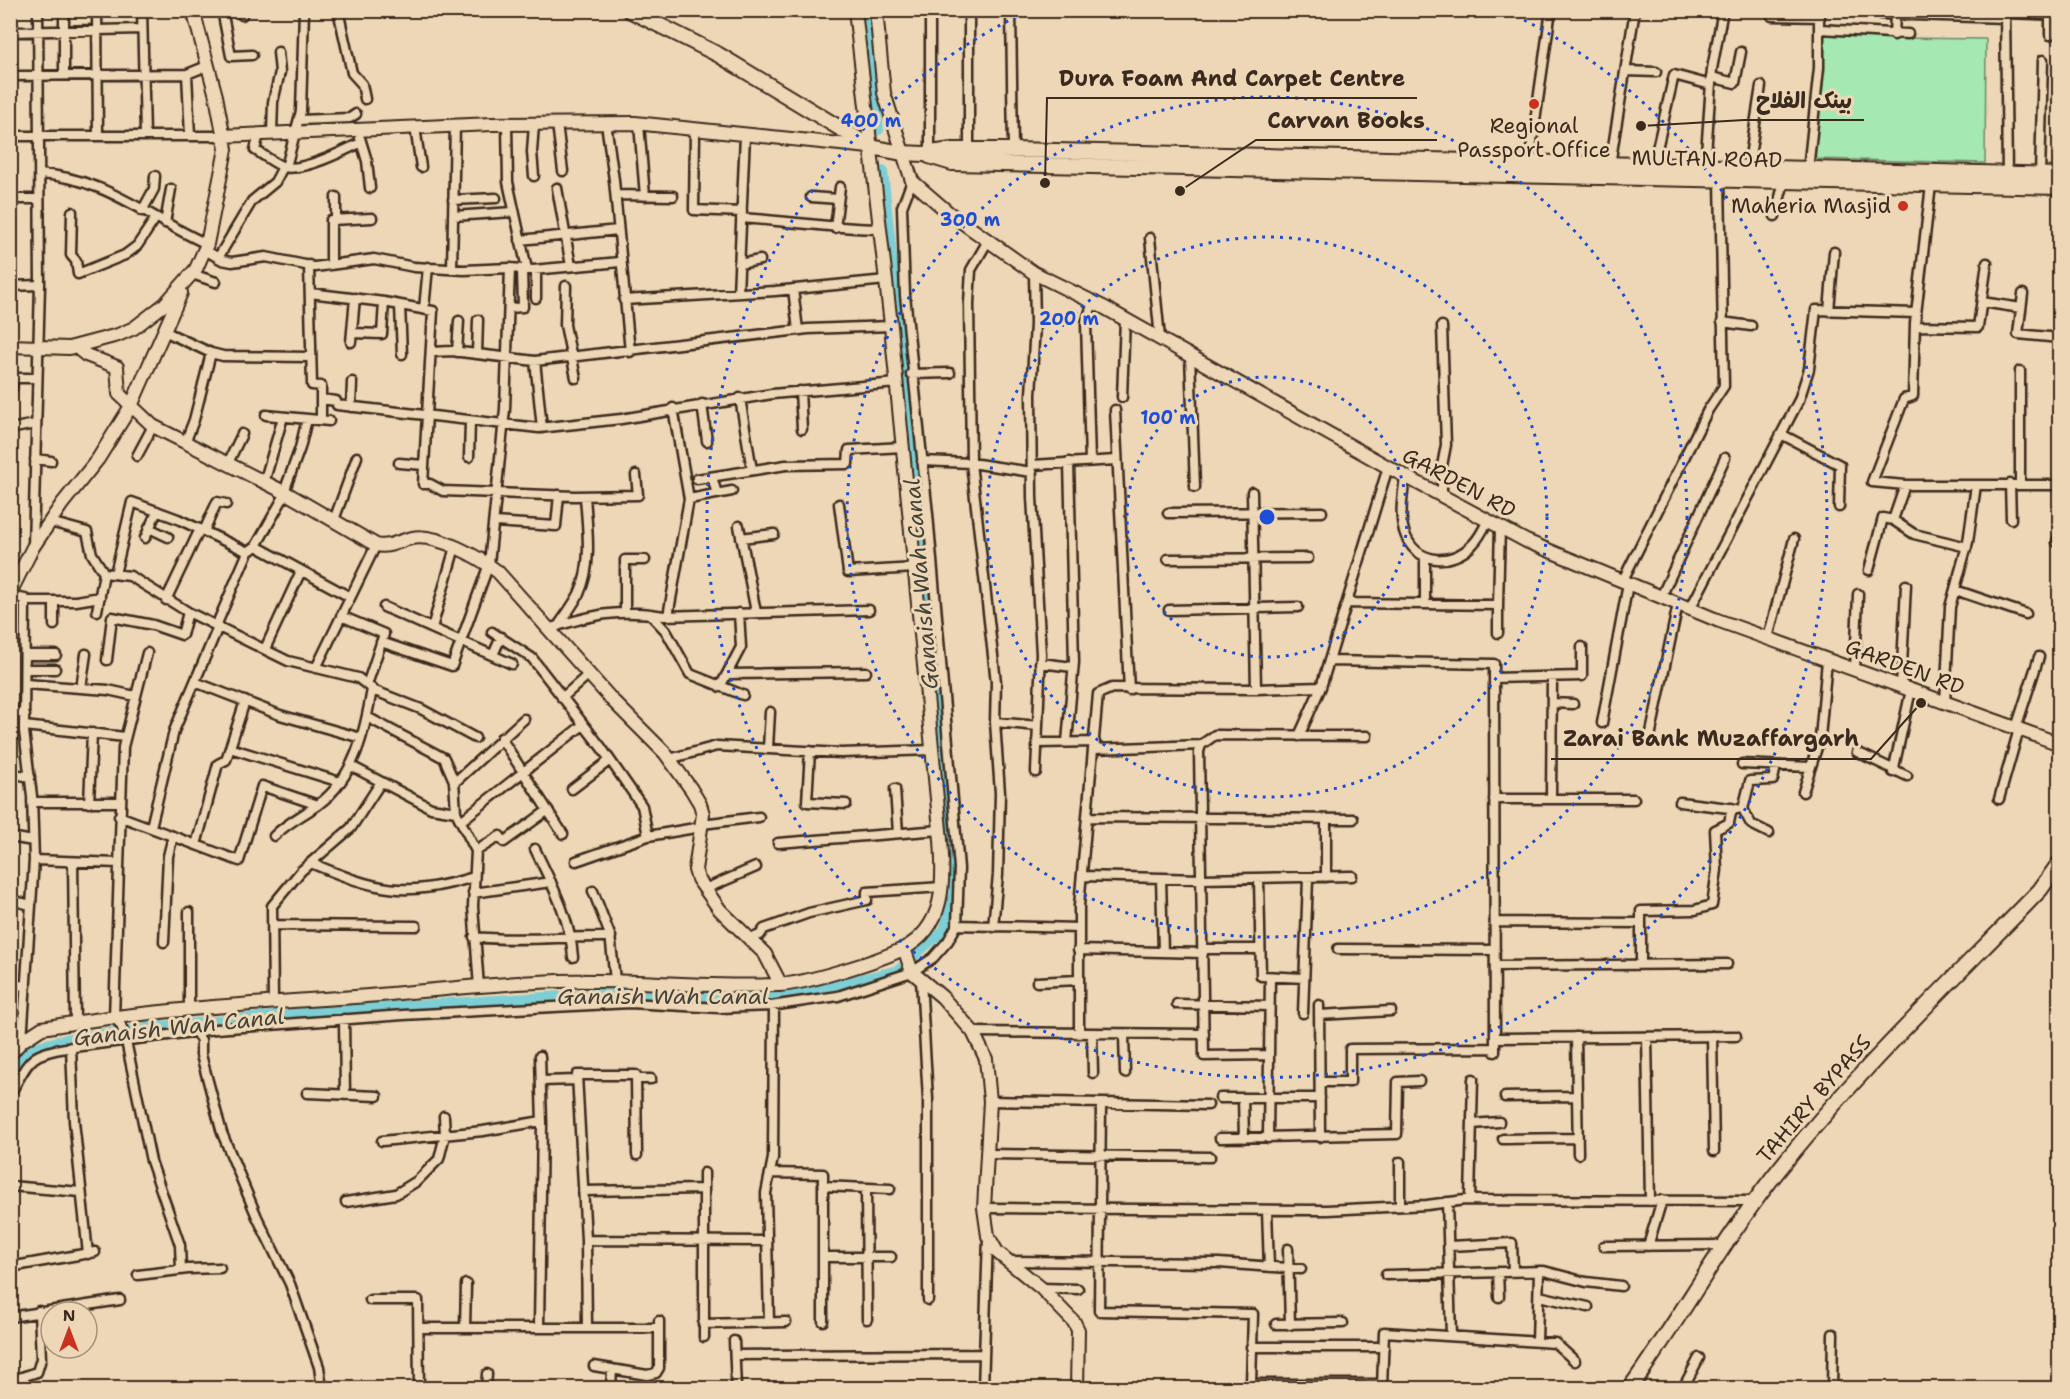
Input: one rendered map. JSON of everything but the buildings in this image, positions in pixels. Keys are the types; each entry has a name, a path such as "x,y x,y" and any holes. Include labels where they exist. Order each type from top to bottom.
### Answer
{"main road":[{"name":"MULTAN ROAD","path":"629,10 655,16 871,147 902,153 1013,150 2060,175"},
{"name":"MULTAN ROAD","path":"927,154 952,163 2060,188"},
{"name":"TAHIRY BYPASS","path":"1630,1389 1756,1201 1853,1081 2040,890 2060,862"}],"street":[{"path":"33,547 39,285 38,10"},
{"path":"64,10 64,75"},
{"path":"97,10 98,135"},
{"path":"142,10 145,135"},
{"path":"100,597 25,601 25,599 10,595 15,571 98,459 131,406 188,279 206,247 224,166 225,149 216,96 193,10"},
{"path":"222,10 231,56 252,55"},
{"path":"218,258 252,201 275,182 285,167 298,126 304,10"},
{"path":"338,10 352,73 362,84 365,99"},
{"path":"15,1047 42,1028 75,1022 117,1022 189,1010 273,1001 615,980 781,985 841,970 904,948 924,933 934,921 942,887 940,830 897,383 855,10"},
{"name":"GARDEN RD","path":"876,10 884,93 912,181 949,213 989,239 1034,273 1160,338 1388,467 1527,541 1660,597 2060,744"},
{"path":"927,154 930,10"},
{"path":"969,10 969,150"},
{"path":"1011,10 1013,150"},
{"path":"1529,163 1551,10"},
{"path":"1610,165 1635,10"},
{"path":"1705,168 1711,81 1723,10"},
{"path":"1881,14 2053,13 2050,35"},
{"path":"1772,16 1819,14 1820,29 1808,170"},
{"path":"1894,35 1895,14"},
{"path":"2005,14 2007,175"},
{"path":"10,32 142,29"},
{"path":"1820,29 1908,34"},
{"path":"272,133 273,102 280,72 278,52"},
{"path":"1653,166 1674,75 1735,83 1741,52"},
{"path":"2040,175 2043,60"},
{"path":"10,76 187,74 207,66"},
{"path":"1626,71 1656,72"},
{"path":"187,74 190,135"},
{"path":"1748,169 1761,86"},
{"path":"10,136 259,134 350,118 356,114"},
{"path":"606,123 616,195 620,262 630,351"},
{"path":"298,126 360,129 507,124 639,124 871,147"},
{"path":"507,124 508,182 513,212 536,298"},
{"path":"534,124 532,152 534,176"},
{"path":"557,124 563,171"},
{"path":"639,124 645,195"},
{"path":"452,268 455,125"},
{"path":"415,127 421,167"},
{"path":"360,129 360,143 367,161 370,188"},
{"path":"695,130 694,210 835,228 880,229"},
{"path":"259,134 255,150 285,167 321,160 360,143"},
{"path":"738,293 746,135"},
{"path":"39,174 64,176 100,187 128,200 155,219 206,247 218,258 232,262 266,257 309,266 374,259 428,267 528,269 620,262"},
{"path":"142,211 154,189 155,176"},
{"path":"1602,723 1625,583 1708,410 1724,386 1720,180"},
{"path":"10,1094 26,1064 42,1053 125,1039 344,1019 630,1003 720,1008 774,1006 838,996 914,973 933,958 948,941 957,925 959,868 922,461 911,374 901,236 902,207 912,181"},
{"path":"1775,216 1784,182"},
{"path":"1931,185 1916,313 1913,396 1904,399 1872,482 1905,485 2060,485"},
{"path":"835,228 840,187"},
{"path":"557,188 571,266"},
{"path":"165,223 171,189"},
{"path":"616,195 673,196"},
{"path":"336,197 336,220"},
{"path":"811,197 838,199"},
{"path":"453,200 496,198"},
{"path":"10,199 39,199"},
{"path":"72,212 71,255 76,261 78,273 125,255 137,246 155,219"},
{"path":"453,216 513,212"},
{"path":"331,265 331,220 372,218"},
{"path":"520,240 618,230"},
{"path":"1150,238 1160,338"},
{"path":"989,239 971,270 969,303 971,464 996,682 995,722 1000,793 998,875 993,927"},
{"path":"1829,311 1834,252"},
{"path":"739,264 760,261"},
{"path":"1915,326 1978,327 1987,263"},
{"path":"266,415 325,419 321,386 312,385 309,266"},
{"path":"424,309 428,267"},
{"path":"381,642 452,666 489,564 508,358 510,268"},
{"path":"509,308 523,307 528,269"},
{"path":"1034,273 1035,324 1030,395 1040,663 1036,772"},
{"path":"188,279 216,282"},
{"path":"10,346 36,348 75,346 118,335 134,328 170,300 188,279"},
{"path":"624,300 792,289 886,280"},
{"path":"10,286 39,285"},
{"path":"566,286 565,325 570,358 576,378"},
{"path":"792,289 798,330"},
{"path":"310,293 434,311 423,484 430,484 443,491 585,496 638,495 636,475"},
{"path":"2023,294 2018,334 2060,338"},
{"path":"355,298 352,338 382,334 384,302"},
{"path":"1090,461 1086,323 1093,302"},
{"path":"1982,302 2021,308"},
{"path":"400,306 402,354"},
{"path":"1649,742 1684,606 1798,400 1809,369 1816,310 1916,313"},
{"path":"1122,397 1125,319"},
{"path":"477,354 478,320"},
{"path":"457,352 459,321"},
{"path":"1722,322 1751,326"},
{"path":"432,352 457,352 535,361 798,330 891,326"},
{"path":"1442,326 1446,445 1442,466 1442,496"},
{"path":"164,331 211,353 310,357"},
{"path":"75,346 86,355 117,367 120,394 153,426 285,493 376,545 386,547 413,538 432,539 455,547 489,564 554,627 589,674 669,759 700,804 701,826 695,870 720,910 765,954 781,985"},
{"path":"184,443 195,420 211,353"},
{"path":"1190,356 1195,488"},
{"path":"535,361 542,428"},
{"path":"2011,519 2015,484 2020,371"},
{"path":"911,374 950,373"},
{"path":"12,389 13,378 36,378"},
{"path":"351,406 352,382"},
{"path":"321,399 336,401 337,405 428,417 542,428 621,419 740,398 897,383"},
{"path":"800,391 802,429"},
{"path":"740,398 752,470"},
{"path":"702,404 707,441"},
{"path":"668,616 689,499 673,408"},
{"path":"1115,410 1129,690"},
{"path":"264,483 283,417"},
{"path":"150,827 174,731 248,552 256,546 285,493 307,419"},
{"path":"469,457 470,421"},
{"path":"10,429 35,424"},
{"path":"137,456 153,426"},
{"path":"227,465 242,434"},
{"path":"1781,434 1840,465 1839,507"},
{"path":"697,479 786,465 848,464 849,450 903,447"},
{"path":"334,520 357,457"},
{"path":"1660,597 1725,458"},
{"path":"35,459 51,461"},
{"path":"922,461 1032,468 1069,462 1116,460"},
{"path":"1067,742 1073,667 1069,462"},
{"path":"399,463 424,465"},
{"path":"1299,736 1321,687 1349,603 1388,467"},
{"path":"1405,476 1401,516 1404,533 1414,549 1425,557 1448,560 1457,557 1473,544 1488,520"},
{"path":"712,477 717,494"},
{"path":"1893,520 1905,485"},
{"path":"1945,703 1947,626 1967,547 1976,485"},
{"path":"689,499 732,491"},
{"path":"1252,492 1256,689"},
{"path":"494,522 556,526 559,495"},
{"path":"554,627 579,594 586,570 588,554 585,496"},
{"path":"115,574 132,502 202,530 248,552"},
{"path":"166,600 217,502 226,504"},
{"path":"838,504 848,572 915,568"},
{"path":"145,538 157,511"},
{"path":"1168,513 1322,512"},
{"path":"1869,570 1883,518 1893,520 1914,534 1967,547"},
{"path":"50,522 87,532 92,554 104,573 97,611"},
{"path":"739,526 756,612"},
{"path":"1498,633 1500,527"},
{"path":"149,528 168,537"},
{"path":"741,538 774,534"},
{"path":"1768,638 1794,539"},
{"path":"316,668 376,545"},
{"path":"256,546 350,597"},
{"path":"432,628 455,547"},
{"path":"1425,557 1425,604"},
{"path":"1168,560 1308,558"},
{"path":"625,612 625,560 645,560"},
{"path":"265,649 301,571"},
{"path":"104,573 130,576 188,612 288,662 358,678 370,687 421,709 475,738"},
{"path":"1893,772 1906,688 1906,585"},
{"path":"1955,590 2026,614"},
{"path":"1854,670 1858,594"},
{"path":"15,1047 26,986 34,860 32,802 24,726 25,601"},
{"path":"54,601 54,625"},
{"path":"1349,603 1498,606"},
{"path":"384,607 512,664"},
{"path":"1169,610 1298,607"},
{"path":"554,627 608,613 625,612 668,616 869,610"},
{"path":"106,660 112,617 153,625 182,635 188,612"},
{"path":"720,687 741,647 739,613"},
{"path":"651,614 666,631 690,674 743,695"},
{"path":"274,836 292,820 318,805 340,782 351,765 362,738 370,687 384,634 341,616"},
{"path":"493,655 496,634 532,658 642,806 648,836"},
{"path":"1494,678 1582,676 1582,647"},
{"path":"147,653 125,737 119,816 117,1022 125,1039 150,1161 180,1245 181,1269"},
{"path":"81,688 86,654"},
{"path":"25,655 56,655"},
{"path":"1999,799 2039,657"},
{"path":"1803,792 1820,738 1827,660"},
{"path":"1320,1082 1350,1082 1350,1049 1495,1050 1494,664 1329,662"},
{"path":"1040,663 1073,667"},
{"path":"25,669 55,669"},
{"path":"728,674 866,672"},
{"path":"562,698 589,674"},
{"path":"1551,798 1552,677"},
{"path":"195,682 280,715 362,738"},
{"path":"25,684 81,688 135,696"},
{"path":"1079,1034 1079,928 1098,694 1112,688 1129,690 1321,687"},
{"path":"196,845 218,764 226,760 245,701"},
{"path":"1552,704 1574,704"},
{"path":"10,710 25,716"},
{"path":"768,748 770,712"},
{"path":"367,717 444,758 454,783 456,812 476,851 473,893 474,938 479,987"},
{"path":"454,783 524,719"},
{"path":"995,722 1038,726"},
{"path":"461,821 583,725"},
{"path":"24,726 125,737"},
{"path":"89,803 92,733"},
{"path":"1037,743 1067,742 1095,746 1201,745 1215,735 1367,736"},
{"path":"501,738 521,774 563,834"},
{"path":"1201,745 1204,1056 1269,1055"},
{"path":"669,759 717,746 841,753 933,750"},
{"path":"230,748 340,782"},
{"path":"810,751 807,802 846,804"},
{"path":"1857,752 1893,772 1907,776"},
{"path":"572,789 610,760"},
{"path":"1742,764 1810,767"},
{"path":"351,765 430,808 456,812"},
{"path":"1769,833 1751,824 1743,809 1750,781 1773,780 1776,766"},
{"path":"10,773 30,777"},
{"path":"273,1001 272,906 311,863 351,828 381,782"},
{"path":"119,816 239,861 262,786 318,805"},
{"path":"895,789 898,832"},
{"path":"1494,799 1634,799"},
{"path":"32,802 120,802"},
{"path":"1680,802 1743,809"},
{"path":"1641,964 1641,911 1695,910 1712,905 1717,870 1715,830 1729,823 1732,808"},
{"path":"476,851 500,836 504,842 547,811"},
{"path":"576,861 648,836 759,817"},
{"path":"1087,817 1353,819"},
{"path":"1326,819 1326,878"},
{"path":"778,843 890,836 898,832 940,830"},
{"path":"164,942 168,856 173,836"},
{"path":"10,837 33,841"},
{"path":"535,849 561,903 571,936 573,957"},
{"path":"34,860 119,863"},
{"path":"73,862 75,1022"},
{"path":"311,863 352,880 396,891 422,889 474,877"},
{"path":"705,889 756,867"},
{"path":"1082,876 1202,879 1308,879 1352,876"},
{"path":"1161,878 1163,952"},
{"path":"1259,879 1261,976 1305,978"},
{"path":"1303,1013 1308,879"},
{"path":"473,893 551,882"},
{"path":"750,939 760,935 764,929 809,913 867,900 867,892 942,887"},
{"path":"593,891 610,937 615,980"},
{"path":"10,900 31,905"},
{"path":"189,912 189,1010"},
{"path":"1495,922 1641,923"},
{"path":"272,925 416,926"},
{"path":"957,925 1079,928"},
{"path":"474,938 524,940 571,936 610,937"},
{"path":"904,948 914,973 928,1099 928,1300"},
{"path":"1078,950 1163,952 1260,949"},
{"path":"1338,949 1495,950"},
{"path":"1495,966 1727,964"},
{"path":"914,973 942,997 973,1032 986,1059 990,1101 984,1208 988,1236 983,1389"},
{"path":"1268,1138 1270,977"},
{"path":"1037,981 1078,980"},
{"path":"10,984 26,986"},
{"path":"1304,1003 1319,1010 1391,1011"},
{"path":"1177,1004 1269,1006"},
{"path":"769,1322 766,1193 770,1173 774,1006"},
{"path":"1319,1010 1320,1137"},
{"path":"344,1019 345,1095"},
{"path":"973,1032 1204,1034"},
{"path":"196,1033 201,1040 201,1056 222,1132 257,1217 290,1284 319,1366 321,1389"},
{"path":"1092,1034 1093,1073"},
{"path":"1124,1034 1125,1073"},
{"path":"1712,1036 1714,1151"},
{"path":"1495,1038 1736,1036"},
{"path":"1576,1037 1578,1154"},
{"path":"1647,1037 1650,1201"},
{"path":"10,1267 92,1253 81,1192 71,1047"},
{"path":"540,1056 542,1121 540,1327"},
{"path":"587,1328 586,1240 577,1075 636,1075 637,1155"},
{"path":"636,1079 651,1079"},
{"path":"1470,1200 1473,1079"},
{"path":"541,1081 577,1080"},
{"path":"1220,1138 1397,1134 1398,1082 1419,1081"},
{"path":"307,1093 377,1096"},
{"path":"1505,1097 1577,1096"},
{"path":"1220,1098 1320,1098"},
{"path":"1243,1098 1244,1138"},
{"path":"990,1101 1208,1105"},
{"path":"1101,1104 1099,1311 1253,1314 1251,1384 1383,1386 1384,1332 1556,1343 1575,1361"},
{"path":"346,1202 396,1194 417,1181 439,1159 445,1135 444,1116"},
{"path":"382,1141 445,1135 542,1121"},
{"path":"1472,1124 1499,1122"},
{"path":"1503,1139 1578,1138"},
{"path":"987,1154 1210,1157"},
{"path":"1400,1162 1400,1206"},
{"path":"704,1173 704,1337"},
{"path":"770,1173 823,1174 823,1321"},
{"path":"10,1186 81,1192"},
{"path":"823,1186 890,1189"},
{"path":"866,1188 867,1319"},
{"path":"582,1191 704,1190"},
{"path":"984,1208 1267,1210 1400,1206 1470,1200 1756,1201"},
{"path":"1648,1246 1662,1200"},
{"path":"1448,1202 1450,1336"},
{"path":"1267,1210 1269,1267"},
{"path":"988,1236 997,1252 1041,1288 1074,1322 1078,1330 1077,1389"},
{"path":"586,1240 767,1241"},
{"path":"1449,1246 1512,1243 1513,1271"},
{"path":"1604,1246 1726,1245"},
{"path":"1288,1249 1290,1325"},
{"path":"823,1257 891,1257"},
{"path":"1007,1261 1219,1263 1301,1269"},
{"path":"138,1275 181,1269 220,1268"},
{"path":"1537,1342 1539,1270"},
{"path":"1386,1275 1539,1270 1586,1282 1622,1286"},
{"path":"1498,1272 1499,1297"},
{"path":"465,1328 466,1284"},
{"path":"1041,1288 1078,1289"},
{"path":"1539,1296 1588,1307"},
{"path":"99,1303 120,1300"},
{"path":"370,1300 418,1300 419,1389"},
{"path":"10,1317 39,1311"},
{"path":"703,1324 786,1322"},
{"path":"1276,1324 1343,1323"},
{"path":"419,1328 587,1328 659,1324 659,1368 656,1373 647,1375 594,1366"},
{"path":"1832,1389 1833,1334"},
{"path":"734,1341 736,1389"},
{"path":"1251,1347 1384,1347"},
{"path":"735,1355 984,1354"},
{"path":"1683,1389 1699,1358"},
{"path":"10,1381 37,1372 41,1360"},
{"path":"611,1389 612,1369"},
{"path":"486,1389 487,1374"}],"green space":[{"path":"1823,33 1894,38 1986,39 1985,163 1812,159"}],"waterway":[{"name":"Ganaish Wah Canal","path":"865,10 879,130"},
{"name":"Ganaish Wah Canal","path":"10,1071 27,1052 38,1046 74,1037 152,1027 337,1010 595,994 753,998 811,991 898,970 944,930 952,903 904,371 883,171"}],"place":[{"name":"Regional Passport Office","path":"1534,104"},
{"name":"بینک الفلاح","path":"1641,126"},
{"name":"Dura Foam And Carpet Centre","path":"1045,183"},
{"name":"Carvan Books","path":"1180,191"},
{"name":"Maheria Masjid","path":"1903,206"},
{"name":"Zarai Bank Muzaffargarh","path":"1921,703"}]}
